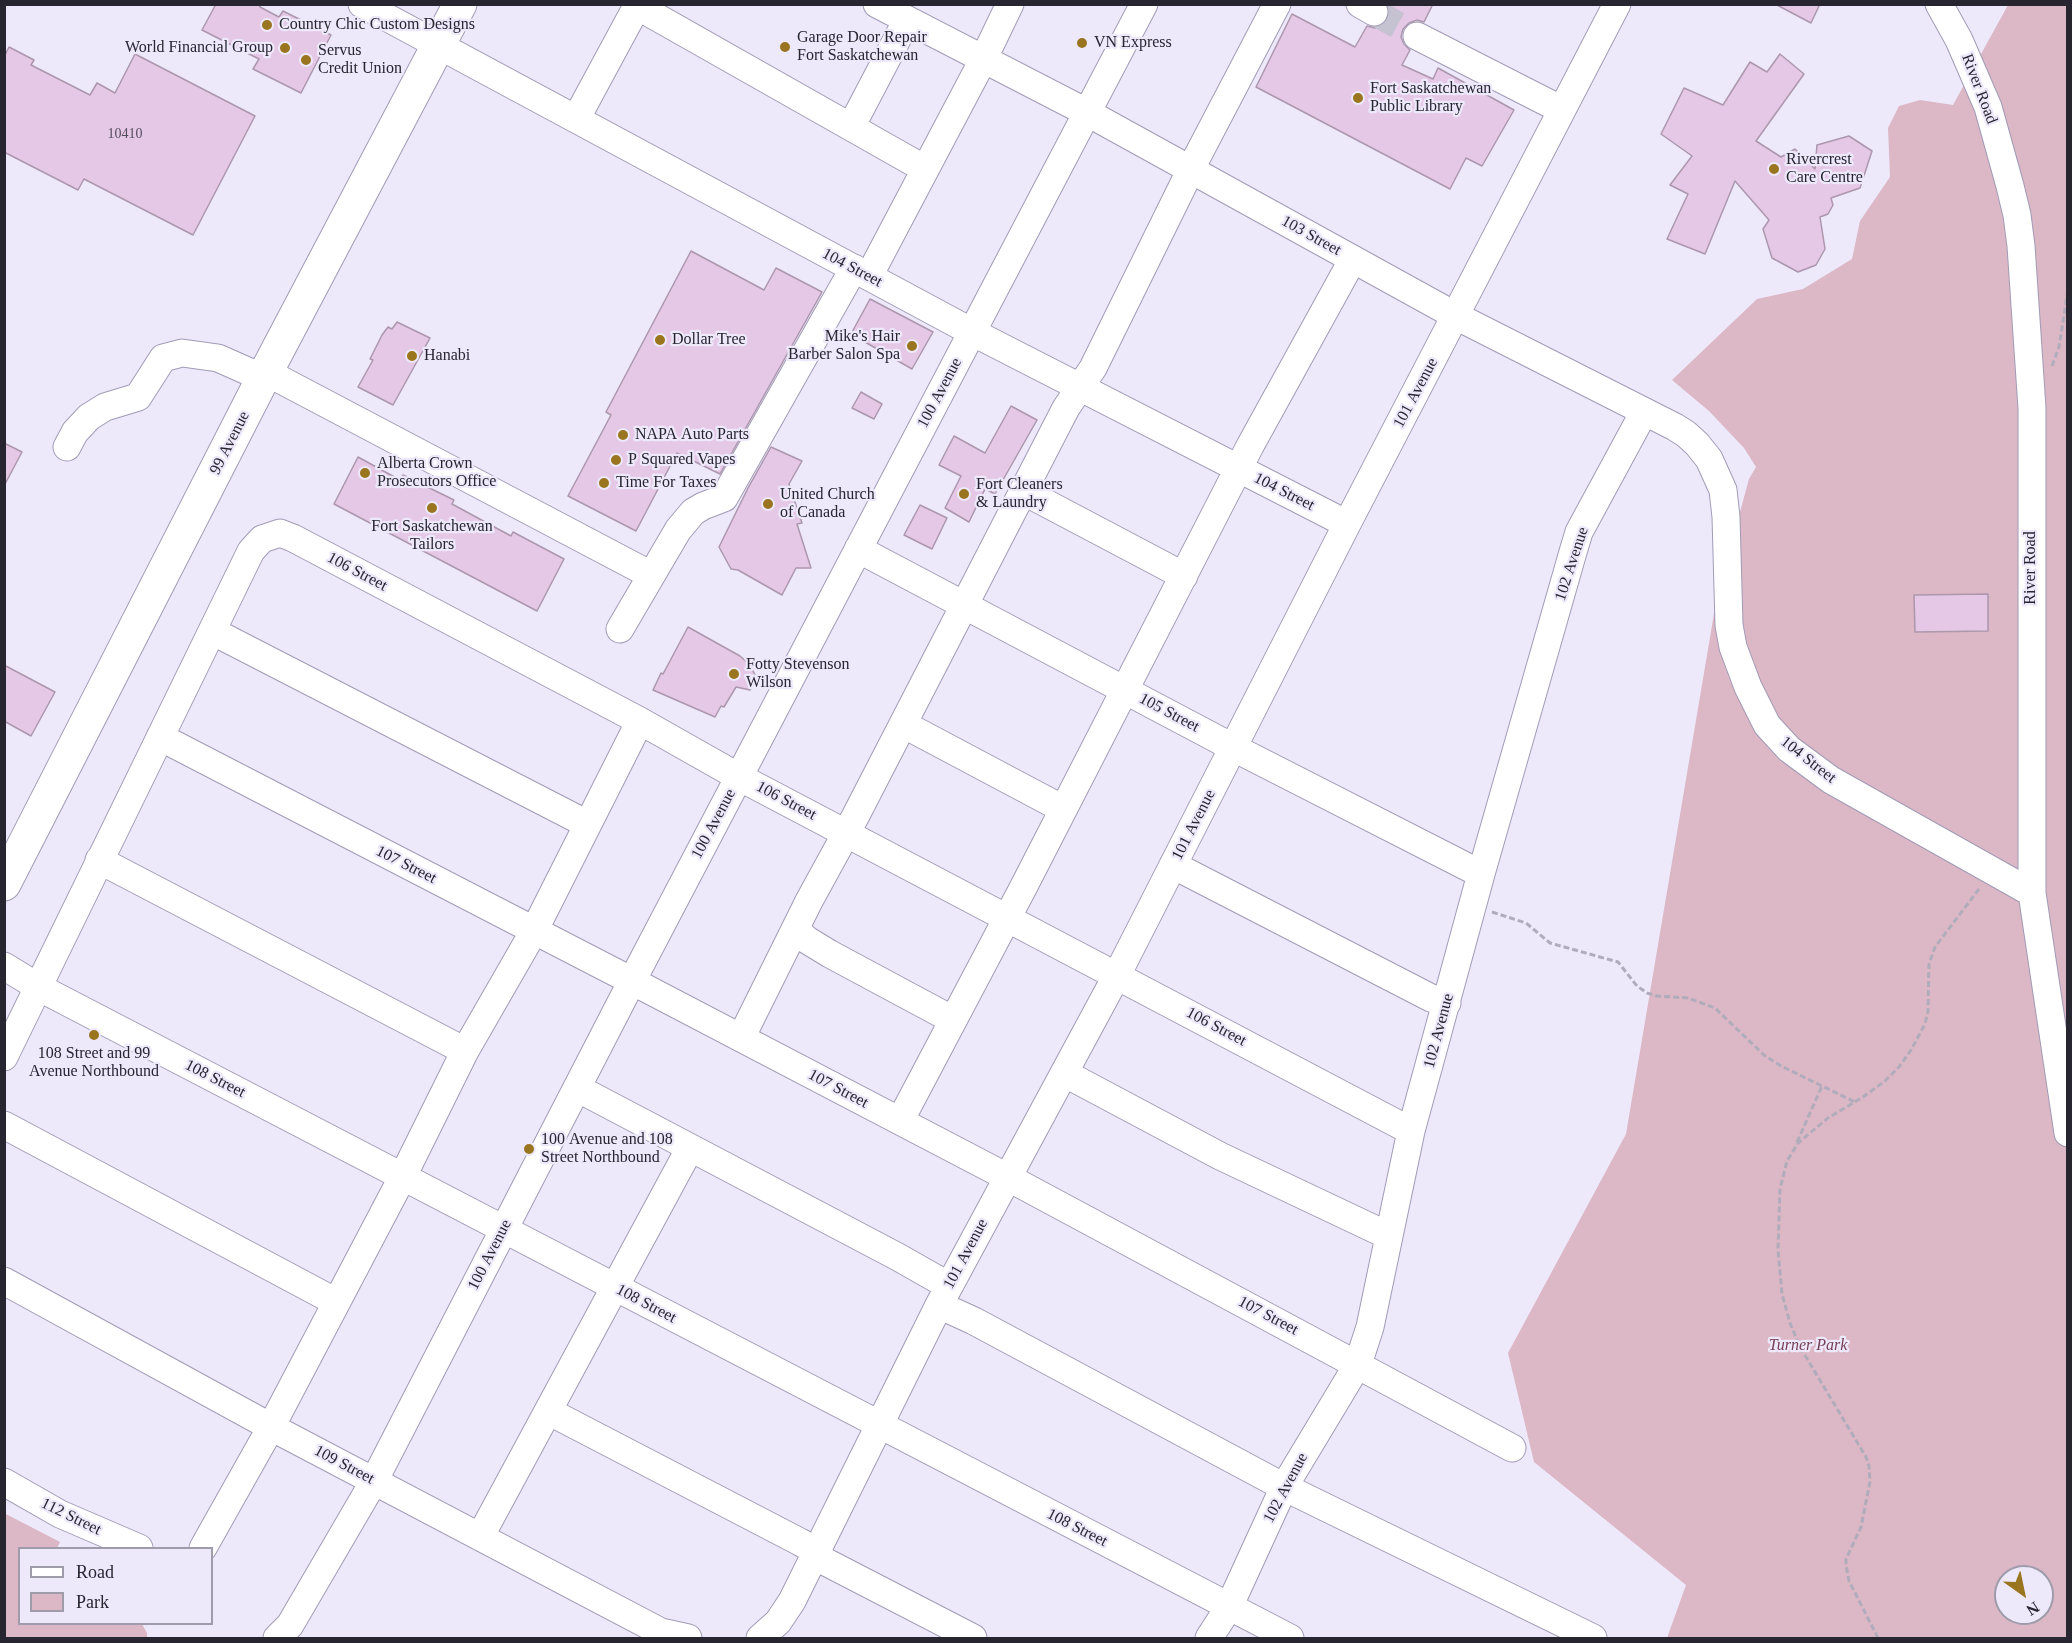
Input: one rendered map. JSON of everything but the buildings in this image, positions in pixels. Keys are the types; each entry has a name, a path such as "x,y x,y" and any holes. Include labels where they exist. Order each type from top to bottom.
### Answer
{"main road":[{"name":"99 Avenue","path":"4,884 264,375 460,4"}],"street":[{"name":"104 Street","path":"362,4 972,332 1347,524"},
{"name":"103 Street","path":"877,4 1088,113 1456,316 1675,427 1697,444 1708,459 1723,490"},
{"path":"620,629 678,530 693,512 724,498 925,169 1010,4"},
{"name":"100 Avenue","path":"277,1638 290,1625 374,1481 576,1088 1144,4"},
{"path":"741,1038 795,929 1066,408 1093,368 1191,170 1277,4"},
{"name":"101 Avenue","path":"760,1638 778,1622 792,1601 944,1295 1117,975 1347,524 1617,4"},
{"path":"576,119 638,5 925,169"},
{"name":"River Road","path":"1942,9 1959,40 1988,106 2010,186 2021,246 2032,408 2032,893 2067,1133"},
{"path":"851,127 907,20"},
{"path":"1417,36 1562,110"},
{"path":"900,1122 1239,469 1353,259"},
{"path":"67,447 75,432 89,417 105,407 138,397 163,358 182,352 218,358 264,375 651,575"},
{"name":"102 Avenue","path":"1209,1638 1229,1607 1284,1487 1358,1364 1370,1327 1411,1131 1481,874 1580,532 1644,412"},
{"name":"104 Street","path":"1723,490 1729,625 1733,647 1748,687 1767,725 1788,748 1831,780 2032,893"},
{"path":"1023,491 1184,576"},
{"name":"106 Street","path":"4,1057 40,988 99,860 256,544 271,535 280,533 640,721 739,777 1411,1131"},
{"name":"105 Street","path":"858,549 1234,748 1481,874"},
{"path":"212,631 587,824"},
{"path":"204,1547 271,1427 403,1176 465,1051 534,931 640,721"},
{"path":"903,724 1063,809"},
{"name":"107 Street","path":"160,737 1007,1177 1512,1448"},
{"path":"99,860 465,1051"},
{"path":"1173,866 1421,993 1447,1003"},
{"path":"795,929 807,940 830,954 953,1020"},
{"name":"108 Street","path":"4,966 40,988 1290,1638"},
{"path":"1064,1073 1220,1156 1389,1236"},
{"path":"576,1088 898,1257 974,1321 1284,1487 1593,1638"},
{"path":"4,1125 336,1302"},
{"path":"480,1537 690,1148"},
{"name":"109 Street","path":"4,1281 271,1427 661,1632 688,1638"},
{"path":"548,1411 816,1551 824,1561 973,1638"},
{"name":"112 Street","path":"4,1482 60,1514 137,1547"}],"path":[{"path":"2051,369 2059,347 2067,290"},
{"path":"1796,1146 1814,1128 1886,1081 1899,1067 1925,1024 1928,1011 1929,964 1935,947 1994,870"},
{"path":"1473,907 1526,923 1550,943 1618,962 1637,986 1647,993 1688,998 1715,1008 1764,1055 1781,1066 1855,1102"},
{"path":"1822,1086 1784,1173 1780,1199 1778,1250 1784,1306 1800,1347 1866,1457 1869,1466 1870,1482 1859,1534 1846,1559 1846,1565 1849,1581 1878,1638"}],"green space":[{"name":"Turner Park","path":"2008,5 2067,5 2067,1638 1667,1638 1686,1585 1534,1462 1508,1353 1626,1134 1717,596 1749,479 1756,467 1744,448 1709,411 1672,380 1757,299 1803,289 1852,259 1860,221 1890,177 1888,128 1899,106 1920,100 1953,105"},
{"path":"4,1513 60,1542 58,1547 18,1547 18,1625 143,1625 147,1633 147,1638 5,1638"}],"tunnel":[{"path":"1374,12 1417,36"}],"place":[{"name":"Country Chic Custom Designs","path":"267,25"},
{"name":"VN Express","path":"1082,43"},
{"name":"Garage Door Repair Fort Saskatchewan","path":"785,47"},
{"name":"World Financial Group","path":"285,48"},
{"name":"Servus Credit Union","path":"306,60"},
{"name":"Fort Saskatchewan Public Library","path":"1358,98"},
{"name":"Rivercrest Care Centre","path":"1774,169"},
{"name":"Dollar Tree","path":"660,340"},
{"name":"Mike's Hair Barber Salon Spa","path":"912,346"},
{"name":"Hanabi","path":"412,356"},
{"name":"NAPA Auto Parts","path":"623,435"},
{"name":"P Squared Vapes","path":"616,460"},
{"name":"Alberta Crown Prosecutors Office","path":"365,473"},
{"name":"Time For Taxes","path":"604,483"},
{"name":"Fort Cleaners & Laundry","path":"964,494"},
{"name":"United Church of Canada","path":"768,504"},
{"name":"Fort Saskatchewan Tailors","path":"432,508"},
{"name":"Fotty Stevenson Wilson","path":"734,674"},
{"name":"108 Street and 99 Avenue Northbound","path":"94,1035"},
{"name":"100 Avenue and 108 Street Northbound","path":"529,1149"}]}
